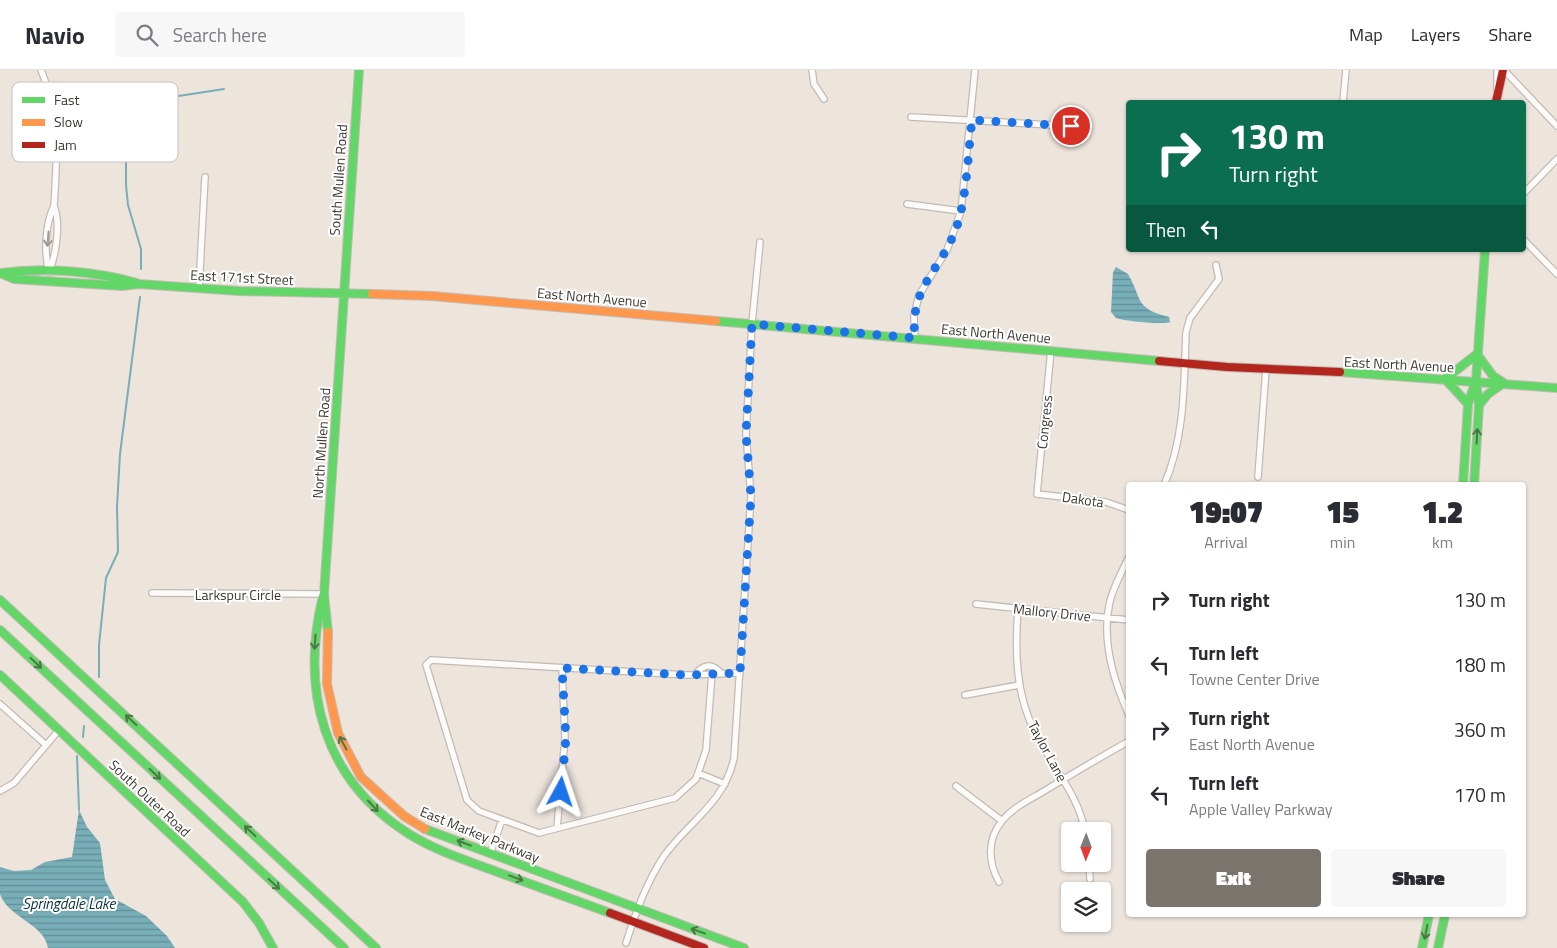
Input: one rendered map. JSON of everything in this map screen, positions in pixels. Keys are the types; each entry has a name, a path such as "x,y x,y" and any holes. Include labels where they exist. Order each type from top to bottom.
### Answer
{"main road":[{"name":"South Mullen Road","path":"343,292 359,70"},
{"path":"1496,100 1504,70"},
{"path":"1474,482 1479,406 1476,381 1485,252"},
{"name":"East 171st Street","path":"0,273 14,270 49,272 124,278 139,284"},
{"name":"East 171st Street","path":"0,273 14,279 48,282 122,286 139,284 239,291 343,292"},
{"path":"48,282 60,277 97,279 111,277"},
{"name":"East North Avenue","path":"343,292 432,296 1185,363 1476,381 1557,388"},
{"name":"North Mullen Road","path":"324,594 343,292"},
{"path":"1468,404 1444,379 1478,354"},
{"path":"1478,354 1493,376 1504,383 1488,394 1479,406"},
{"path":"1463,482 1468,404 1476,381"},
{"name":"East Markey Parkway","path":"324,594 328,624 327,684 338,733 361,778 404,816 427,830 744,948"},
{"name":"East Markey Parkway","path":"324,594 316,618 313,663 314,693 320,717 337,755 350,778 378,812 430,846 704,948"},
{"path":"0,598 376,948"},
{"path":"0,630 344,948"},
{"name":"South Outer Road","path":"0,675 243,902 259,923 273,948"},
{"path":"1422,948 1429,917"},
{"path":"1438,948 1445,917"}],"street":[{"path":"41,70 45,82"},
{"path":"812,70 814,84 824,99"},
{"path":"915,338 914,316 919,294 947,250 961,211 972,120 975,70"},
{"path":"1344,100 1346,70"},
{"path":"1497,70 1497,91"},
{"path":"1504,70 1557,126"},
{"path":"910,117 1071,126"},
{"path":"1526,191 1557,159"},
{"path":"49,272 46,260 49,215 54,206 56,162"},
{"path":"198,288 205,177"},
{"path":"907,204 961,211"},
{"path":"626,943 644,891 666,855 706,812 725,784 734,758 751,496 746,434 752,324 760,242"},
{"path":"1526,242 1557,274"},
{"path":"1165,482 1176,450 1179,429 1186,332 1190,318 1219,279 1216,265"},
{"name":"Congress","path":"1037,494 1051,350"},
{"path":"1258,477 1266,369"},
{"name":"Dakota","path":"1037,494 1106,502 1126,509"},
{"path":"1126,565 1110,600 1108,618 1110,654 1114,677 1126,707"},
{"name":"Larkspur Circle","path":"152,593 324,594"},
{"name":"Mallory Drive","path":"976,604 1126,620"},
{"name":"Taylor Lane","path":"1018,608 1016,640 1019,684 1034,732 1063,779 1082,822"},
{"path":"712,673 706,750 696,779 675,798 539,833 479,811 467,800 426,665 431,660 695,674 712,673 740,673"},
{"path":"695,674 704,666 710,666 721,673"},
{"path":"557,828 566,738 562,668"},
{"path":"965,695 1019,684"},
{"path":"0,704 46,745"},
{"path":"0,791 5,790 14,783 59,730"},
{"path":"999,882 991,864 991,854 994,836 1002,821 1020,805 1126,743"},
{"path":"698,773 725,784"},
{"path":"956,786 1002,821"},
{"path":"490,854 502,820"},
{"path":"1090,872 1090,879"}],"water":[{"path":"1116,267 1128,274 1141,302 1150,310 1169,317 1170,322 1144,322 1116,318 1111,312 1113,272"},
{"name":"Springdale Lake","path":"79,810 87,827 100,843 105,880 115,899 146,916 167,936 175,948 48,948 40,932 10,909 4,902 0,894 0,867 14,871 31,870 45,862 72,857"}],"waterway":[{"path":"178,96 224,89"},
{"path":"126,162 128,205 141,249 141,269"},
{"path":"99,677 99,645 106,578 118,552 117,507 120,454 140,297"},
{"path":"83,737 84,726"},
{"path":"77,756 79,810"}],"traffic: fast":[{"path":"328,632 324,594 359,70"},
{"path":"1474,482 1479,405 1476,381 1485,252"},
{"path":"0,273 34,270 69,271 137,283"},
{"path":"0,273 14,279 122,286 139,284 239,291 372,294"},
{"path":"716,321 1159,361"},
{"path":"1468,404 1445,379 1477,354 1493,376 1504,383 1488,394 1479,405"},
{"path":"1340,372 1557,388"},
{"path":"1463,482 1468,404 1475,383"},
{"path":"323,596 317,631 315,665 317,698 325,730 338,760 356,787 380,812 409,834 431,846 610,913"},
{"path":"0,600 376,948"},
{"path":"0,630 344,948"},
{"path":"0,675 243,902 259,923 273,948"},
{"path":"425,829 744,948"},
{"path":"1422,948 1429,917"},
{"path":"1438,948 1445,917"}],"traffic: slow":[{"path":"372,294 432,296 716,321"},
{"path":"328,632 327,684 338,733 361,777 404,816 425,829"}],"traffic: jam":[{"path":"1496,100 1503,70"},
{"path":"1159,361 1227,367 1340,372"},
{"path":"610,913 704,948"}],"route":[{"path":"561,792 566,738 562,668 687,675 740,673 752,480 746,434 752,324 915,338 914,316 919,294 947,250 958,224 972,120 1071,126"}]}
